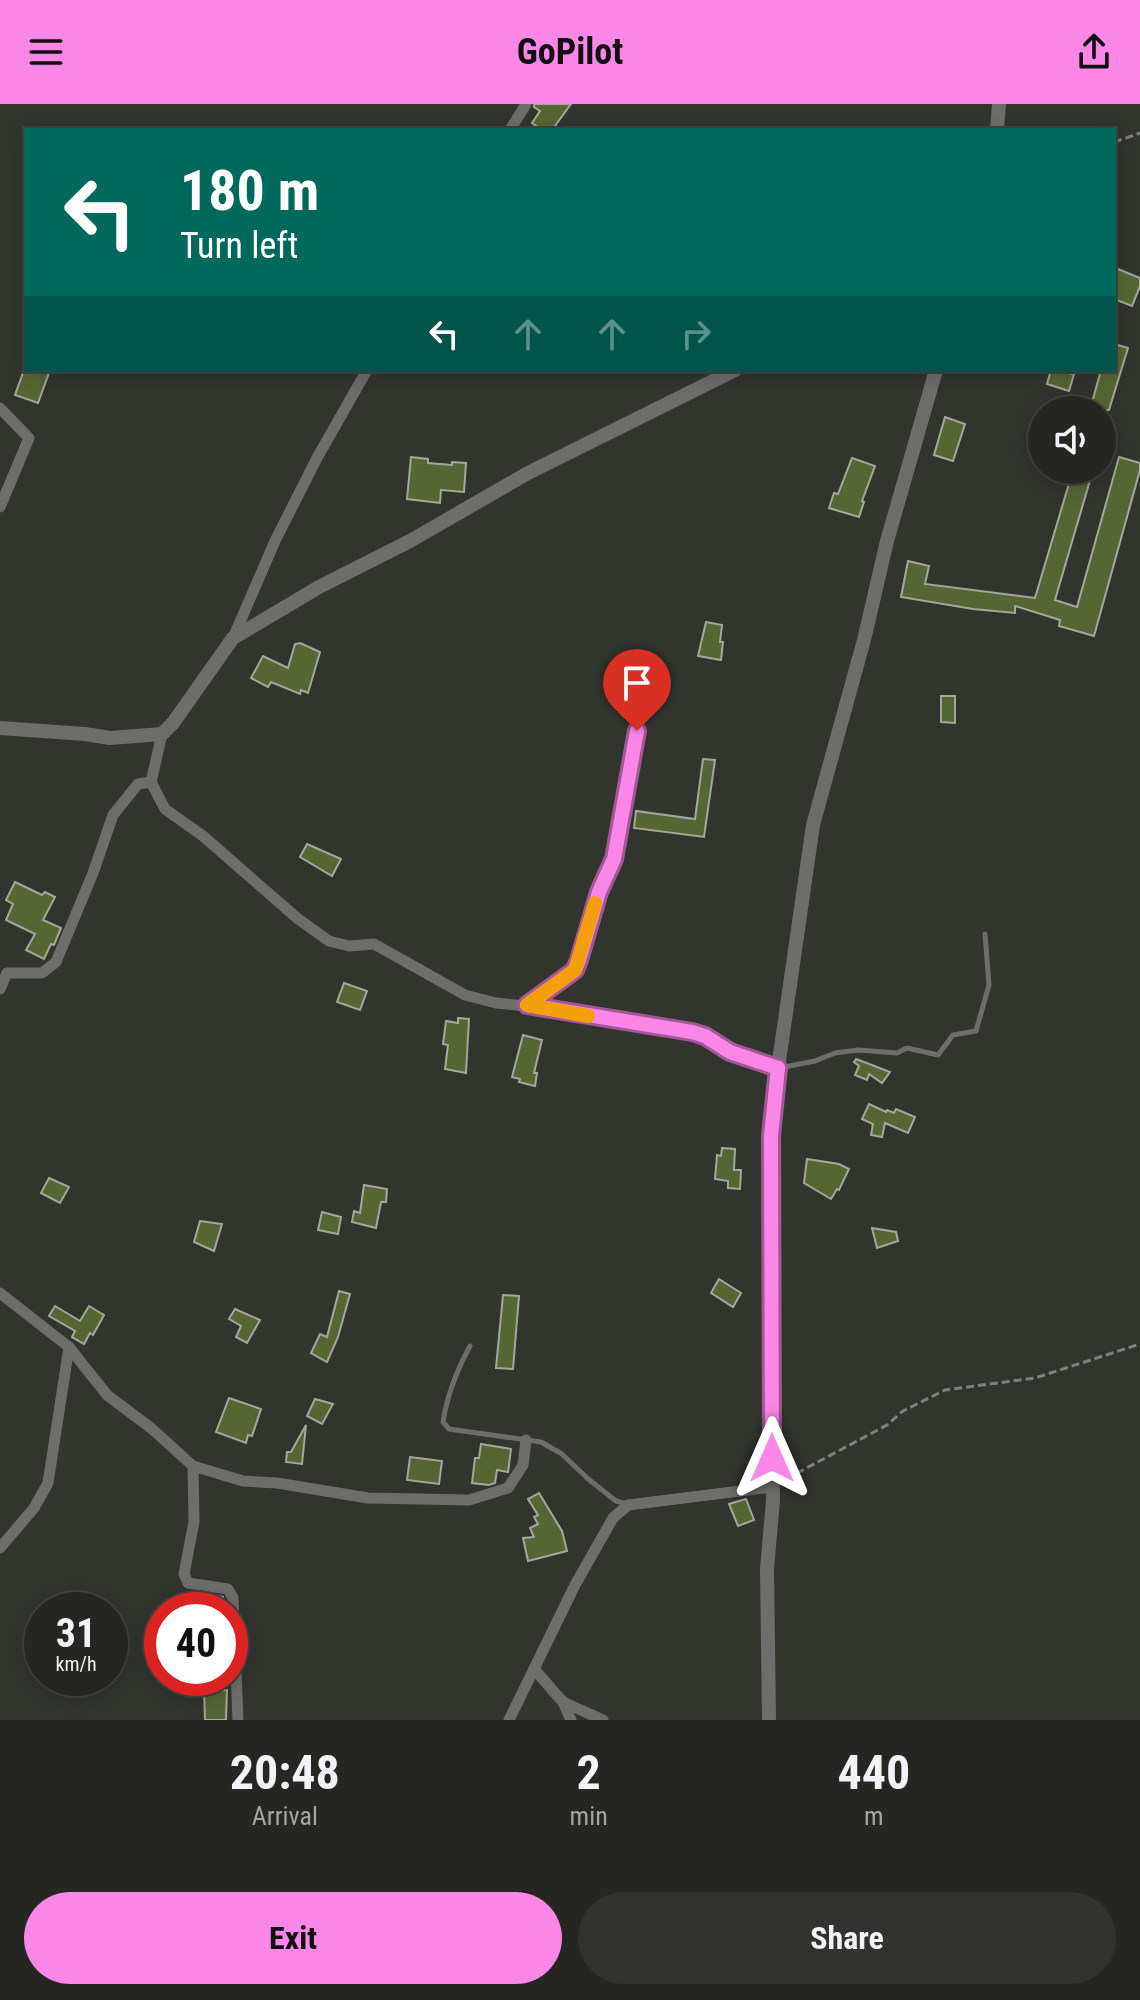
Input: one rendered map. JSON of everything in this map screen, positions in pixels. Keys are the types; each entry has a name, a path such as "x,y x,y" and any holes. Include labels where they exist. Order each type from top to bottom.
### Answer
{"street":[{"path":"511,128 526,104"},
{"path":"997,128 999,104"},
{"path":"366,372 275,541 233,638 162,734 151,782 165,809 203,836 297,918 329,941 349,946 374,944 465,995 496,1003 527,1005 692,1032 705,1036 730,1052 778,1068"},
{"path":"233,638 319,587 410,541 528,473 731,372"},
{"path":"769,1720 767,1582 772,1487 771,1136 778,1068 813,825 864,640 887,541 935,372"},
{"path":"0,408 29,438 0,507"},
{"path":"0,728 110,738 162,734"},
{"path":"0,989 7,973 42,973 56,962 113,815 138,784 151,782"},
{"path":"0,1293 69,1347 107,1395 151,1428 193,1466 243,1481 277,1483 368,1498 469,1500 508,1488 523,1465 526,1440"},
{"path":"0,1548 34,1508 48,1483 69,1347"},
{"path":"193,1466 194,1522 184,1574 188,1583 228,1589 233,1598 238,1720"},
{"path":"509,1720 575,1585 613,1518 628,1505 772,1487"},
{"path":"534,1669 563,1702 571,1720"},
{"path":"563,1702 603,1720"}],"lane":[{"path":"527,1005 575,970 599,892 614,859 637,731"},
{"path":"778,1068 858,1050 897,1053 907,1048 938,1055 953,1035 976,1031 989,985 985,934"},
{"path":"470,1346 459,1365 445,1408 443,1422 449,1429 541,1442 562,1454 616,1501 628,1505"}],"path":[{"path":"1116,141 1140,133"},
{"path":"772,1487 945,1390 1035,1378 1140,1344"}],"building":[{"path":"534,104 571,104 553,128 539,128 532,123 540,111"},
{"path":"1118,269 1140,278 1132,306 1116,300"},
{"path":"1116,345 1128,348 1113,396 1094,396 1100,372 1116,372"},
{"path":"24,370 49,372 38,403 15,395"},
{"path":"1050,372 1074,374 1069,391 1047,384"},
{"path":"945,417 965,424 953,461 934,455"},
{"path":"411,457 428,459 428,463 466,463 464,492 441,490 440,503 407,499"},
{"path":"1119,457 1140,463 1094,636 1059,626 1060,620 1015,606 1015,613 901,597 908,561 929,566 925,584 1035,598 1069,484 1089,484 1055,600 1077,607 1111,484 1116,484"},
{"path":"852,458 875,466 859,517 829,508"},
{"path":"706,622 722,625 721,660 698,656"},
{"path":"300,643 320,652 308,693 301,690 300,694 271,682 268,687 251,678 263,656 288,668 295,644"},
{"path":"941,696 955,696 955,723 941,722"},
{"path":"703,759 715,760 704,837 634,828 636,811 695,819"},
{"path":"307,844 341,859 332,876 300,857"},
{"path":"15,882 42,895 45,892 55,897 43,920 61,928 44,959 26,950 35,934 6,920 13,904 6,900"},
{"path":"344,983 367,991 360,1010 337,1002"},
{"path":"458,1018 469,1019 466,1073 445,1069 448,1045 443,1044 446,1021 458,1023"},
{"path":"523,1035 542,1040 534,1073 537,1073 535,1086 512,1077"},
{"path":"856,1059 890,1072 882,1083 869,1074 867,1080 855,1075 859,1066 854,1062"},
{"path":"869,1104 886,1112 894,1113 896,1109 915,1117 908,1133 885,1123 882,1137 871,1135 873,1124 862,1119"},
{"path":"722,1148 735,1149 734,1170 741,1170 740,1189 728,1188 728,1181 715,1179 717,1155 721,1156"},
{"path":"807,1159 839,1164 849,1169 831,1199 804,1183"},
{"path":"49,1178 69,1187 60,1203 41,1193"},
{"path":"364,1185 387,1189 386,1202 381,1202 376,1228 352,1222 354,1211 360,1213"},
{"path":"322,1212 341,1217 338,1234 318,1230"},
{"path":"200,1221 222,1224 214,1251 194,1242"},
{"path":"872,1228 896,1232 898,1241 877,1248"},
{"path":"719,1279 741,1293 733,1307 711,1293"},
{"path":"339,1291 350,1294 338,1337 327,1362 311,1353 320,1334 327,1337"},
{"path":"503,1295 519,1296 513,1369 496,1368"},
{"path":"55,1306 80,1321 89,1306 104,1315 84,1344 72,1337 75,1331 49,1316"},
{"path":"235,1309 260,1320 247,1343 236,1337 241,1326 229,1319"},
{"path":"229,1398 261,1409 252,1436 248,1435 246,1443 216,1432"},
{"path":"315,1399 333,1404 322,1424 307,1416"},
{"path":"306,1425 302,1464 286,1462 287,1452 291,1452"},
{"path":"481,1444 511,1449 508,1472 497,1470 495,1483 489,1485 472,1483 475,1458 479,1458"},
{"path":"410,1457 442,1461 439,1484 407,1480"},
{"path":"539,1493 562,1531 567,1551 528,1561 523,1538 534,1537 530,1528 538,1524 534,1517 538,1515 528,1499"},
{"path":"746,1499 754,1520 738,1526 729,1504"},
{"path":"204,1696 227,1696 226,1720 205,1720"}],"slow traffic":[{"path":"588,1016 527,1005 575,970 595,903"}],"route":[{"path":"637,731 614,859 588,923 575,970 527,1005 692,1032 705,1036 730,1052 778,1068 771,1136 772,1458"}]}
